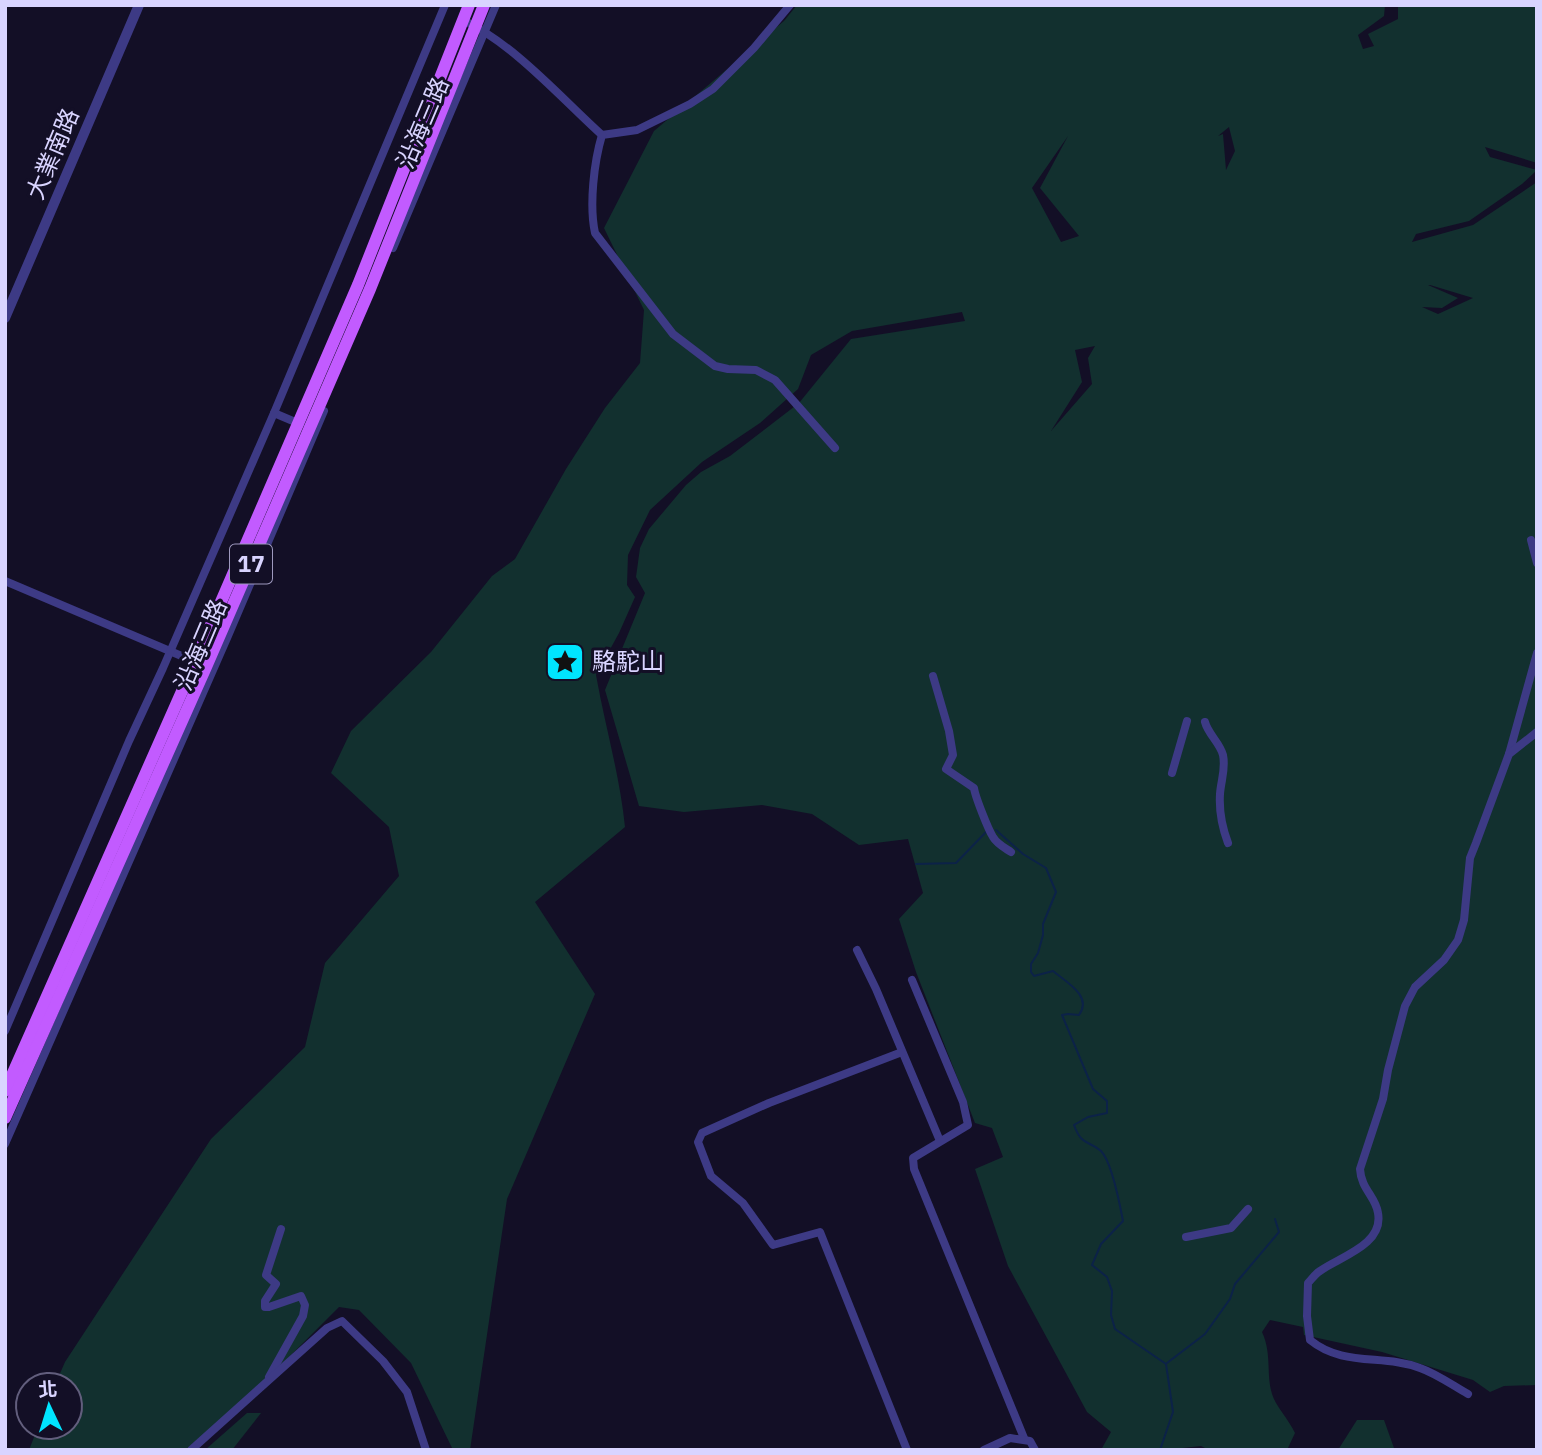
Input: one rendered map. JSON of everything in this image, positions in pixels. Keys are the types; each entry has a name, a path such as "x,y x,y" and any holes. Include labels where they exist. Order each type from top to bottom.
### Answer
{"main road":[{"name":"沿海三路","path":"469,5 475,26"},
{"name":"沿海三路","path":"5,1118 266,525 308,427 358,285 484,5"},
{"name":"沿海三路","path":"5,1091 56,1004"}],"street":[{"name":"大業南路","path":"5,318 139,5"},
{"name":"沿海三路","path":"5,1031 274,413 445,5"},
{"name":"沿海三路","path":"5,1144 56,1004 308,427 475,26 496,5"},
{"path":"602,135 637,130 690,104 713,89 754,48 790,5"},
{"path":"475,26 505,46 602,135"},
{"path":"602,135 598,150 592,219 595,233 673,334 715,366 756,370 775,380 835,448"},
{"path":"274,413 308,427"},
{"path":"1531,540 1537,563"},
{"path":"5,581 205,666"},
{"path":"1468,1394 1418,1367 1335,1355 1321,1349 1310,1340 1307,1317 1308,1283 1319,1272 1353,1253 1376,1229 1378,1212 1360,1181 1360,1169 1383,1099 1405,1006 1415,988 1444,960 1458,940 1464,920 1470,858 1509,754 1537,653"},
{"path":"933,676 953,755 946,769 974,788 975,797 982,807 994,840 1011,852"},
{"path":"1172,773 1187,721"},
{"path":"1205,722 1206,729 1222,751 1225,767 1220,797 1222,825 1228,843"},
{"path":"1509,754 1537,732"},
{"path":"857,950 940,1142"},
{"path":"912,980 963,1102 968,1125 913,1158 914,1170 1024,1438"},
{"path":"902,1052 757,1108 702,1133 698,1142 711,1176 743,1203 773,1245 820,1232 906,1450"},
{"path":"1186,1237 1231,1228 1248,1209"},
{"path":"264,1386 303,1316 305,1306 301,1296 265,1307 265,1301 276,1283 266,1275 281,1229"},
{"path":"191,1450 327,1328 342,1321 383,1361 407,1392 426,1450"},
{"path":"984,1450 1010,1438 1024,1438 1030,1441 1035,1450"}],"green space":[{"path":"797,5 1385,5 1384,16 1358,35 1363,49 1374,46 1368,34 1398,19 1398,5 1537,5 1537,163 1485,147 1490,157 1537,170 1522,184 1469,221 1416,234 1412,242 1473,225 1537,182 1537,1385 1504,1386 1490,1392 1473,1380 1382,1352 1304,1335 1303,1327 1270,1320 1262,1332 1267,1348 1270,1386 1276,1403 1295,1433 1287,1450 1209,1450 1201,1446 1164,1450 1101,1450 1111,1432 1087,1412 1008,1266 975,1169 1003,1157 992,1128 975,1123 916,972 899,919 923,893 908,839 859,845 812,814 762,805 684,812 639,806 605,690 645,593 636,577 640,548 649,529 686,485 701,472 730,456 799,403 851,339 965,321 962,312 852,331 811,355 798,389 760,423 702,462 650,510 628,555 627,585 635,597 596,675 620,789 625,827 535,902 595,994 507,1199 470,1450 453,1450 411,1363 359,1310 339,1307 255,1391 185,1450 29,1450 33,1441 84,1441 84,1371 61,1371 65,1362 211,1139 305,1047 325,963 399,876 389,827 331,773 351,731 431,652 492,576 515,559 566,469 605,408 640,363 644,310 604,228 654,131 784,21","holes":["1229,127 1235,151 1226,170 1223,134 1218,136","1068,136 1040,188 1079,236 1061,242 1032,188","1430,285 1473,298 1438,314 1422,307 1442,308 1458,298","1095,346 1088,358 1092,384 1051,431 1082,382 1075,350"]},
{"path":"247,1413 261,1413 232,1450 205,1450"},
{"path":"1357,1420 1384,1420 1394,1448 1338,1450"}],"waterway":[{"path":"996,830 1023,854 1046,868 1056,892 1043,924 1043,935 1038,953 1031,964 1031,972 1034,976 1053,971 1076,990 1083,1002 1079,1015 1062,1015 1093,1089 1107,1101 1107,1113 1088,1117 1074,1125 1083,1140 1105,1156 1115,1184 1123,1221 1101,1244 1092,1265 1107,1277 1112,1291 1111,1315 1115,1329 1166,1364 1173,1412 1160,1450"},
{"path":"916,864 956,863 986,832"},
{"path":"1167,1363 1205,1334 1230,1299 1235,1284 1279,1232 1275,1219"}],"place":[{"name":"駱駝山","path":"565,662"}]}
